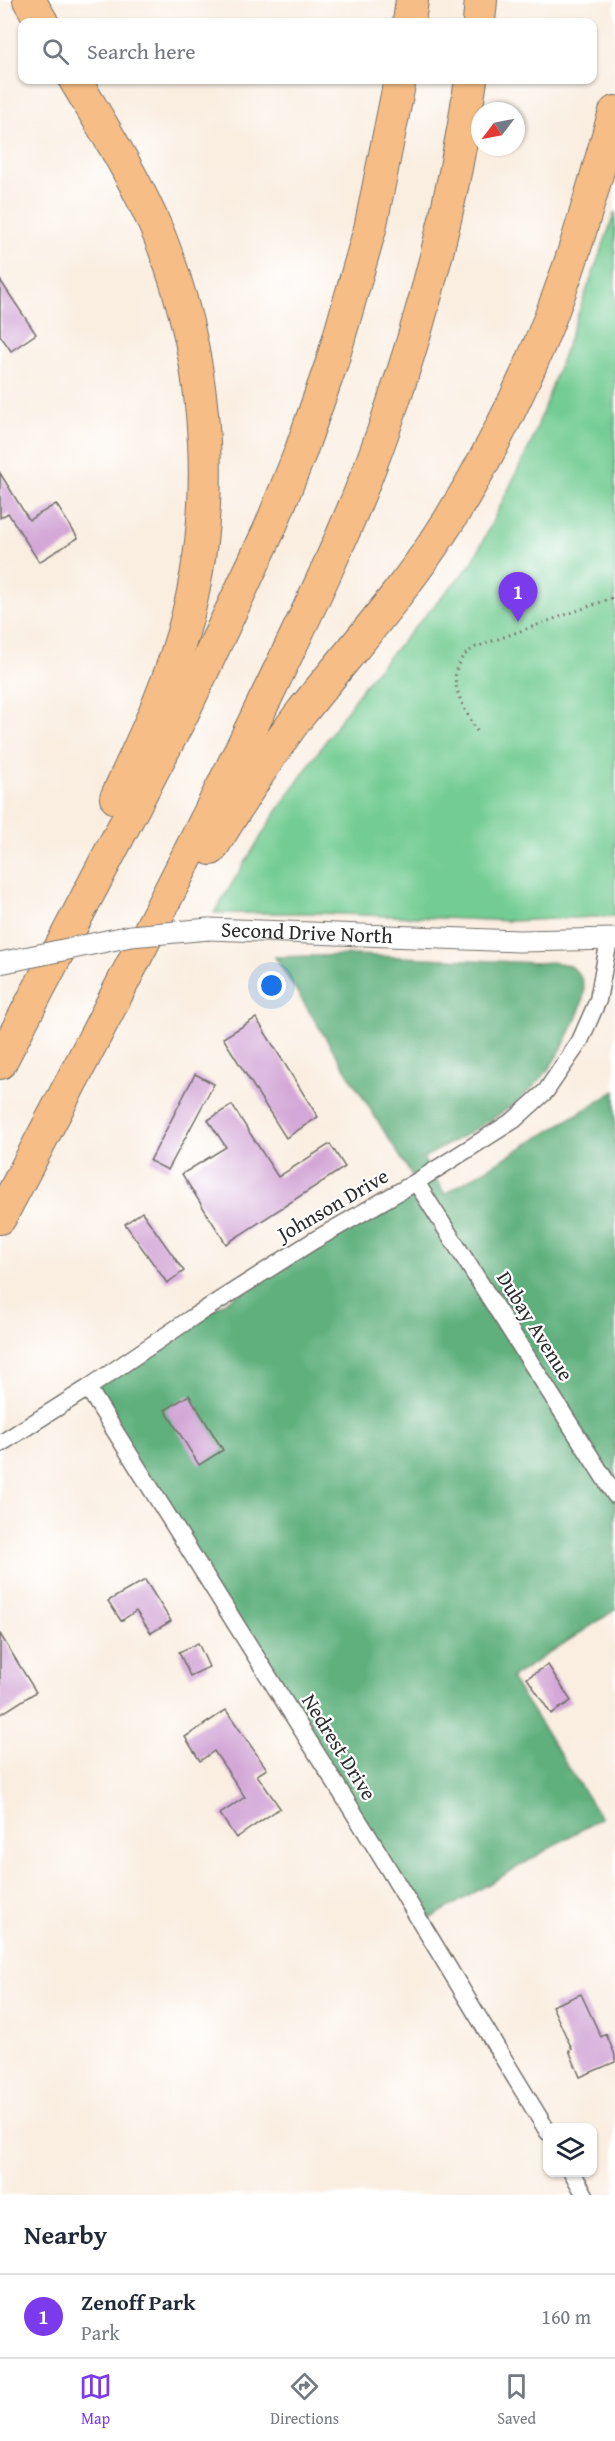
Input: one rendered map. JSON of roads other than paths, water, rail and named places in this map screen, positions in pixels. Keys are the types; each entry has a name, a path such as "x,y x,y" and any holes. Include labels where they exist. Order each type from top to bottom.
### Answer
{"highway":[{"path":"29,0 40,18"},
{"path":"409,18 412,0"},
{"path":"479,18 481,0"},
{"path":"55,959 62,912 153,718 178,651 199,558 204,463 198,380 190,338 173,276 143,198 77,84"},
{"path":"0,1063 182,715 270,528 300,453 332,362 370,230 399,84"},
{"path":"0,1218 153,922 319,588 384,430 429,286 450,207 470,84"},
{"path":"153,922 189,886 275,749 357,645 448,522 515,397 547,326 568,267 615,112"}],"street":[{"name":"Second Drive North","path":"0,963 131,936 209,929 519,941 612,939"},
{"name":"Johnson Drive","path":"0,1444 273,1266 417,1182 514,1120 546,1091 580,1041 598,1000 612,939"},
{"name":"Dubay Avenue","path":"417,1182 615,1495"},
{"name":"Nedrest Drive","path":"88,1388 374,1845 543,2124"},
{"path":"575,2177 585,2195"}],"place":[{"name":"Zenoff Park","path":"518,622"}]}
